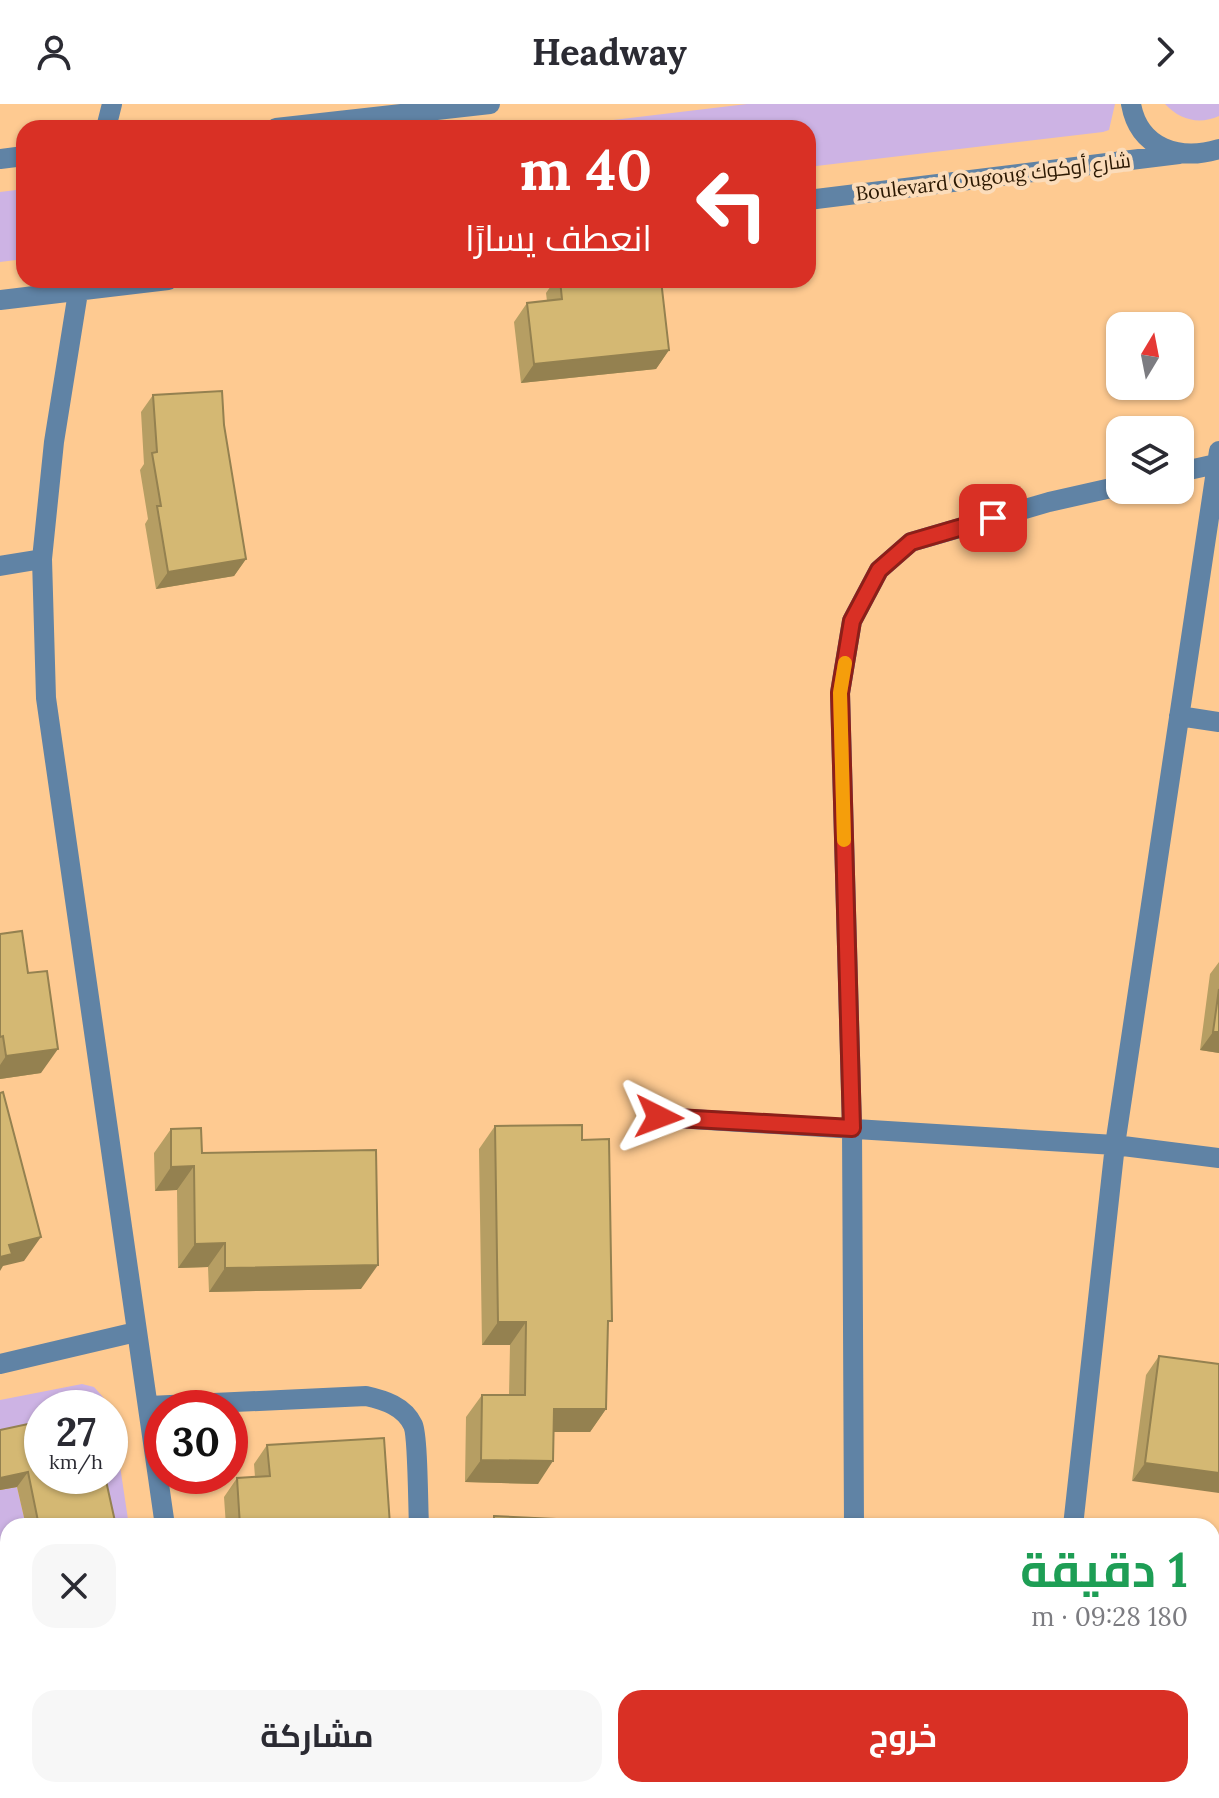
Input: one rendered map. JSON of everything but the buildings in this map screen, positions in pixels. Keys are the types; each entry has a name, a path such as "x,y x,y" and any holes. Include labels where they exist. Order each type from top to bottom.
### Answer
{"street":[{"path":"347,120 490,104"},
{"path":"1131,104 1138,126 1149,138 1179,154"},
{"name":"Boulevard Ougoug شارع أوكوك","path":"816,199 1179,154 1200,155 1219,149"},
{"path":"0,300 68,288"},
{"path":"79,288 54,442 42,559 46,698 146,1390"},
{"path":"1074,1518 1115,1145 1218,458 1194,467"},
{"path":"854,1518 852,1128 840,693 852,621 879,570 911,542 1049,502 1106,489"},
{"path":"0,566 42,559"},
{"path":"1179,716 1219,722"},
{"path":"659,1117 1115,1145 1219,1158"},
{"path":"0,1364 136,1332"},
{"path":"248,1401 366,1396 385,1400 403,1411 414,1426 419,1518"},
{"path":"161,1494 164,1518"}],"shaded area":[{"path":"747,104 1115,104 1109,130 1103,132 816,166 816,120 613,120"},
{"path":"1165,104 1219,104 1219,116 1204,120 1190,119 1177,114"},
{"path":"16,190 16,260 0,262 0,192"},
{"path":"82,1384 97,1390 51,1390"},
{"path":"24,1395 24,1438 0,1443 0,1400"},
{"path":"17,1487 24,1518 0,1518 0,1490"},
{"path":"95,1494 124,1494 128,1518 101,1518"}],"slow traffic":[{"path":"844,840 840,693 845,663"}],"route":[{"path":"659,1117 852,1128 840,693 852,621 879,570 911,542 993,518"}]}
